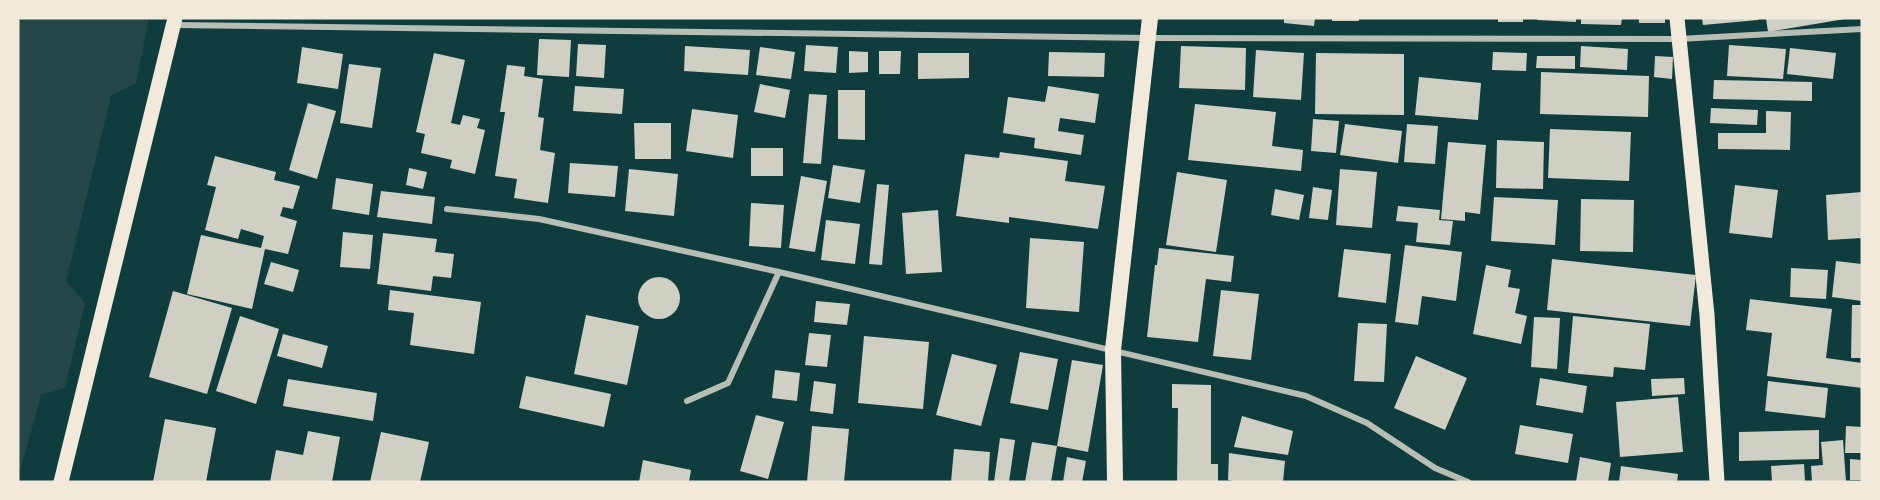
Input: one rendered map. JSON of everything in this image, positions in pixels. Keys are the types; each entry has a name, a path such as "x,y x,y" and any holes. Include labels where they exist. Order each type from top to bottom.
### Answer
{"highway":[{"path":"1114,482 1113,350 1150,18"}],"main road":[{"path":"1677,18 1707,315 1717,482"},
{"path":"61,482 174,22"}],"street":[{"path":"174,22 1148,38 1679,39 1862,30"},
{"path":"447,209 539,219 779,272 1306,396 1366,423 1435,468 1468,482"},
{"path":"687,401 728,383 779,272"}],"shaded area":[{"path":"18,18 149,18 136,83 111,96 66,281 85,303 65,388 41,395 18,479"}],"building":[{"path":"1284,18 1315,18 1314,26 1284,23"},
{"path":"1332,18 1359,18 1359,21 1332,21"},
{"path":"1498,18 1523,18 1523,22 1498,22"},
{"path":"1537,18 1576,18 1576,22 1537,20"},
{"path":"1581,18 1622,18 1621,25 1581,24"},
{"path":"1639,18 1665,18 1665,23 1639,23"},
{"path":"1702,18 1758,18 1758,20 1703,25"},
{"path":"1766,18 1845,18 1845,19 1768,32"},
{"path":"539,39 571,40 569,77 537,75"},
{"path":"578,44 606,45 604,78 576,76"},
{"path":"806,45 838,47 836,73 804,71"},
{"path":"1729,45 1786,49 1783,79 1727,76"},
{"path":"685,46 750,50 748,75 684,71"},
{"path":"1181,46 1246,48 1245,90 1179,88"},
{"path":"1581,46 1628,49 1627,70 1580,67"},
{"path":"302,47 343,54 338,89 297,83"},
{"path":"760,47 795,52 791,79 756,75"},
{"path":"1790,48 1836,53 1833,79 1787,74"},
{"path":"1256,50 1304,53 1301,100 1253,97"},
{"path":"849,51 868,52 868,72 849,73"},
{"path":"879,51 901,51 900,74 879,74"},
{"path":"1049,52 1105,53 1104,77 1048,76"},
{"path":"1493,52 1527,53 1526,71 1492,70"},
{"path":"434,53 465,60 451,123 460,125 463,115 480,119 477,128 485,130 475,174 450,168 452,160 421,153 425,134 416,132"},
{"path":"918,53 969,53 969,78 918,79"},
{"path":"1316,53 1404,54 1404,115 1315,114"},
{"path":"1537,56 1575,56 1575,69 1536,68"},
{"path":"1655,56 1673,57 1672,79 1654,77"},
{"path":"349,64 381,68 372,128 340,123"},
{"path":"507,65 525,67 524,76 543,79 538,117 544,118 540,150 555,153 548,203 514,198 517,179 495,176 505,112 500,112"},
{"path":"1541,72 1649,76 1648,117 1540,114"},
{"path":"1419,77 1481,83 1478,120 1415,115"},
{"path":"1714,80 1812,82 1812,101 1713,99"},
{"path":"760,84 790,90 785,118 754,112"},
{"path":"575,86 624,89 622,114 573,111"},
{"path":"1048,86 1099,94 1095,123 1060,118 1058,131 1084,135 1081,155 1034,148 1035,138 1003,133 1008,97 1045,102"},
{"path":"838,90 865,90 865,140 838,139"},
{"path":"809,94 827,95 821,164 803,163"},
{"path":"308,103 336,111 317,179 289,170"},
{"path":"1195,104 1276,112 1272,146 1303,150 1301,171 1188,160"},
{"path":"1711,108 1758,110 1757,125 1710,123"},
{"path":"692,109 738,115 733,158 686,151"},
{"path":"1766,111 1791,112 1790,150 1718,149 1718,133 1766,133"},
{"path":"1313,119 1339,121 1336,153 1311,151"},
{"path":"634,123 671,123 671,159 635,159"},
{"path":"1345,124 1402,131 1398,163 1340,155"},
{"path":"1407,124 1438,126 1435,164 1404,162"},
{"path":"1550,129 1631,132 1629,181 1548,178"},
{"path":"1497,140 1544,142 1543,189 1496,188"},
{"path":"1448,142 1486,145 1480,214 1465,212 1465,221 1441,219"},
{"path":"751,148 783,148 783,176 751,176"},
{"path":"1000,152 1068,161 1065,181 1105,186 1098,229 1009,217 1009,223 956,216 965,154 999,158"},
{"path":"215,156 276,172 274,180 300,186 293,209 283,207 280,216 297,221 288,254 265,249 252,309 187,294 201,235 261,248 264,236 241,229 238,239 205,230 216,187 207,185"},
{"path":"570,163 618,166 615,197 568,193"},
{"path":"833,165 865,170 860,203 828,198"},
{"path":"409,168 427,172 423,189 406,185"},
{"path":"629,169 678,174 674,216 625,211"},
{"path":"1340,169 1377,172 1372,228 1336,225"},
{"path":"1177,172 1227,180 1216,252 1166,245"},
{"path":"801,176 827,181 815,252 789,248"},
{"path":"336,178 373,184 369,215 332,209"},
{"path":"877,184 889,185 882,265 869,264"},
{"path":"1735,185 1778,190 1772,238 1729,233"},
{"path":"1313,187 1332,190 1328,220 1309,218"},
{"path":"1275,189 1304,195 1299,220 1271,215"},
{"path":"381,191 435,197 432,224 377,217"},
{"path":"1862,192 1862,238 1828,240 1826,195"},
{"path":"1494,197 1558,200 1555,245 1491,241"},
{"path":"1581,199 1634,200 1633,252 1580,251"},
{"path":"751,203 784,205 781,248 749,246"},
{"path":"1398,206 1440,210 1439,220 1453,221 1450,245 1416,242 1418,223 1396,221"},
{"path":"938,210 942,272 906,274 902,213"},
{"path":"826,220 860,224 855,264 821,260"},
{"path":"343,232 373,235 370,269 340,267"},
{"path":"383,233 437,239 435,252 454,254 451,278 433,276 431,291 377,284"},
{"path":"1030,238 1084,242 1079,312 1026,308"},
{"path":"1405,245 1462,252 1456,301 1422,296 1418,325 1395,322"},
{"path":"1159,248 1234,256 1231,282 1206,279 1198,342 1147,337"},
{"path":"1344,249 1391,254 1386,303 1338,297"},
{"path":"1552,259 1696,275 1690,326 1547,310"},
{"path":"1836,261 1862,264 1862,301 1832,297"},
{"path":"271,262 299,270 293,292 264,284"},
{"path":"1486,265 1511,270 1508,287 1520,289 1515,313 1527,316 1521,344 1473,334"},
{"path":"1791,268 1828,270 1826,299 1790,297"},
{"path":"659,277 674,283 680,298 674,313 659,319 644,313 638,298 644,283"},
{"path":"390,290 481,302 474,354 410,345 414,313 388,310"},
{"path":"1221,290 1259,294 1251,360 1213,356"},
{"path":"173,291 232,308 207,394 149,377"},
{"path":"1750,299 1832,309 1826,358 1862,363 1862,388 1767,376 1772,333 1746,330"},
{"path":"816,301 850,304 847,325 814,322"},
{"path":"1852,305 1862,305 1862,358 1851,358"},
{"path":"586,315 639,326 627,385 574,374"},
{"path":"240,316 279,329 256,404 216,391"},
{"path":"1573,316 1650,324 1645,370 1614,367 1613,377 1568,373"},
{"path":"1534,317 1560,318 1557,369 1531,367"},
{"path":"1358,323 1387,324 1384,382 1354,381"},
{"path":"809,333 831,335 827,367 805,365"},
{"path":"283,334 328,346 322,368 277,356"},
{"path":"864,336 929,342 923,409 858,403"},
{"path":"1020,352 1058,359 1048,410 1010,403"},
{"path":"952,354 997,365 981,426 936,415"},
{"path":"1416,356 1467,378 1445,430 1394,408"},
{"path":"1072,360 1103,365 1088,452 1057,446"},
{"path":"775,370 800,373 797,401 772,398"},
{"path":"526,376 611,394 604,427 519,408"},
{"path":"1540,378 1587,386 1583,413 1536,405"},
{"path":"1684,378 1685,394 1652,396 1651,379"},
{"path":"288,379 377,393 373,421 283,406"},
{"path":"814,381 836,384 833,414 810,411"},
{"path":"1768,381 1828,388 1825,418 1765,411"},
{"path":"1172,384 1211,385 1211,464 1218,464 1218,482 1177,482 1178,408 1172,408"},
{"path":"1678,397 1683,452 1620,457 1616,402"},
{"path":"756,415 784,422 768,479 740,471"},
{"path":"1242,416 1293,431 1288,455 1234,447"},
{"path":"165,419 216,428 206,482 153,482"},
{"path":"1520,425 1573,434 1568,463 1515,454"},
{"path":"812,426 849,429 844,482 807,482"},
{"path":"1846,426 1862,427 1862,453 1845,453"},
{"path":"1819,430 1819,459 1739,461 1739,432"},
{"path":"308,431 340,437 332,482 270,482 276,450 303,455"},
{"path":"381,432 429,442 420,482 370,482"},
{"path":"1000,438 1015,440 1009,482 994,482"},
{"path":"1843,440 1846,482 1812,482 1811,466 1823,465 1821,442"},
{"path":"1032,442 1057,446 1051,482 1025,482"},
{"path":"954,449 990,452 988,482 951,482"},
{"path":"1229,453 1285,461 1283,482 1228,480"},
{"path":"1067,457 1086,461 1082,482 1063,482"},
{"path":"1580,457 1611,463 1608,482 1576,482"},
{"path":"1850,459 1862,460 1862,480 1850,480"},
{"path":"643,460 691,470 689,482 639,482"},
{"path":"1804,464 1805,482 1772,482 1771,466"},
{"path":"1621,466 1678,474 1677,482 1619,482"}]}
